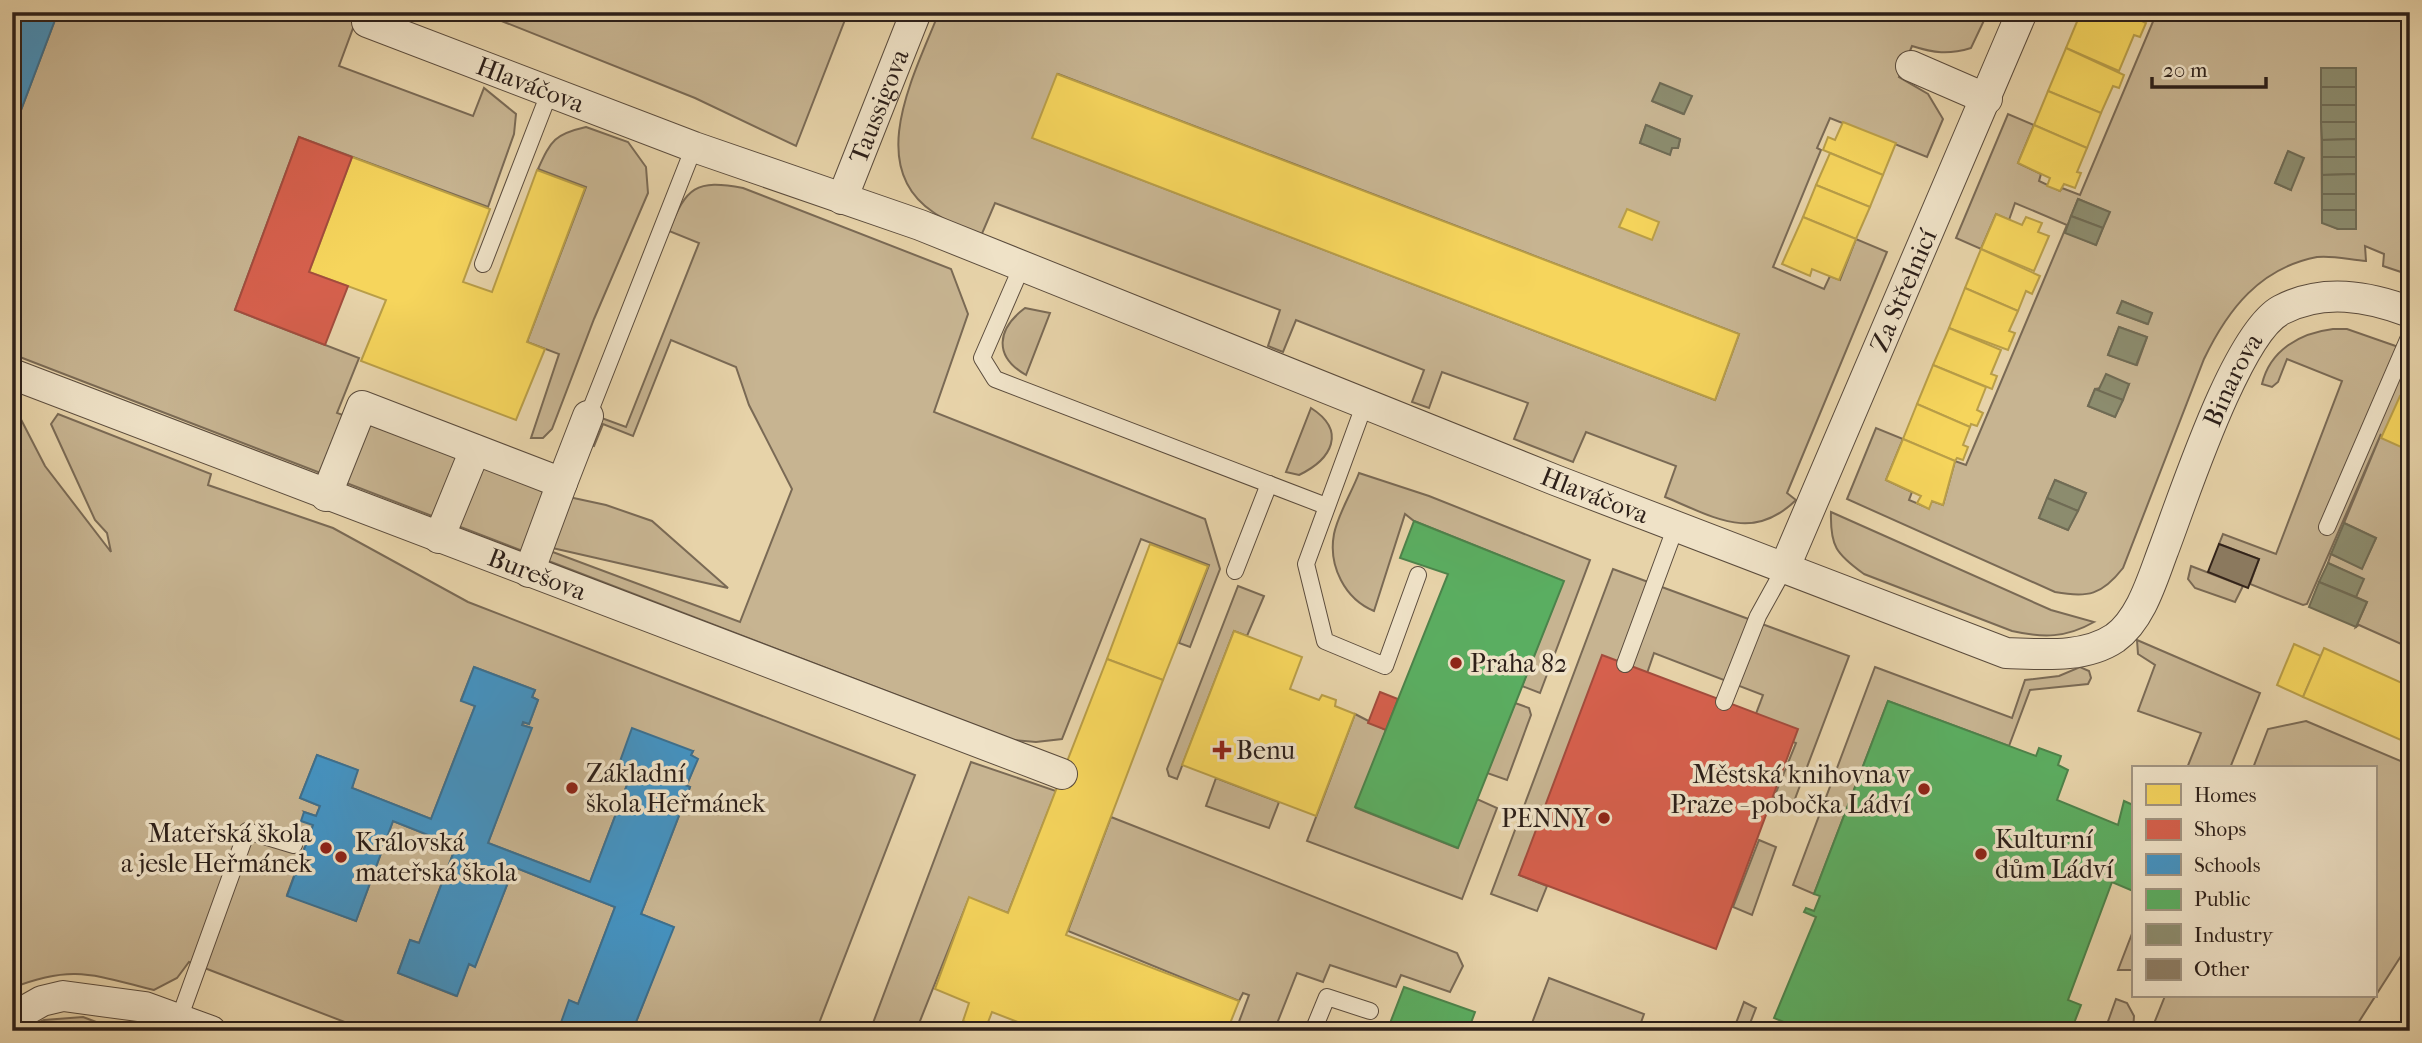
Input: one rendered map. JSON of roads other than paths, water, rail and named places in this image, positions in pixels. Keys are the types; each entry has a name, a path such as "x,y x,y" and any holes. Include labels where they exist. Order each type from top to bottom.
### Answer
{"street":[{"name":"Taussigova","path":"842,199 916,12"},
{"name":"Za Střelnicí","path":"1784,569 2022,12"},
{"name":"Hlaváčova","path":"367,22 694,147 1022,266 1784,569 2006,653 2056,655 2113,639 2130,625 2151,584"},
{"path":"1911,66 1987,99"},
{"name":"Binarova","path":"2151,584 2244,350 2280,311 2327,295 2364,298 2410,312"},
{"name":"Burešova","path":"12,374 326,496 1062,774"},
{"path":"326,496 362,406 562,483"},
{"path":"529,572 588,416"},
{"path":"439,538 475,450"},
{"path":"12,1018 42,1001 63,996 145,1007 211,1031"}],"lane":[{"path":"482,264 550,91"},
{"path":"588,416 694,147"},
{"path":"1022,266 982,358 995,379 1326,506"},
{"path":"2327,527 2410,335"},
{"path":"1365,403 1306,564 1325,641 1385,666 1418,575"},
{"path":"1235,571 1269,484"},
{"path":"1625,664 1676,526"},
{"path":"1724,702 1758,616 1784,569"},
{"path":"179,1018 247,831 294,845"},
{"path":"1313,1031 1327,997 1370,1011"}],"place":[{"name":"Praha 82","path":"1456,663"},
{"name":"Benu","path":"1222,750"},
{"name":"Základní škola Heřmánek","path":"572,788"},
{"name":"Městská knihovna v Praze - pobočka Ládví","path":"1924,789"},
{"name":"PENNY","path":"1604,818"},
{"name":"Mateřská škola a jesle Heřmánek","path":"326,848"},
{"name":"Kulturní dům Ládví","path":"1981,854"},
{"name":"Královská mateřská škola","path":"341,857"}]}
